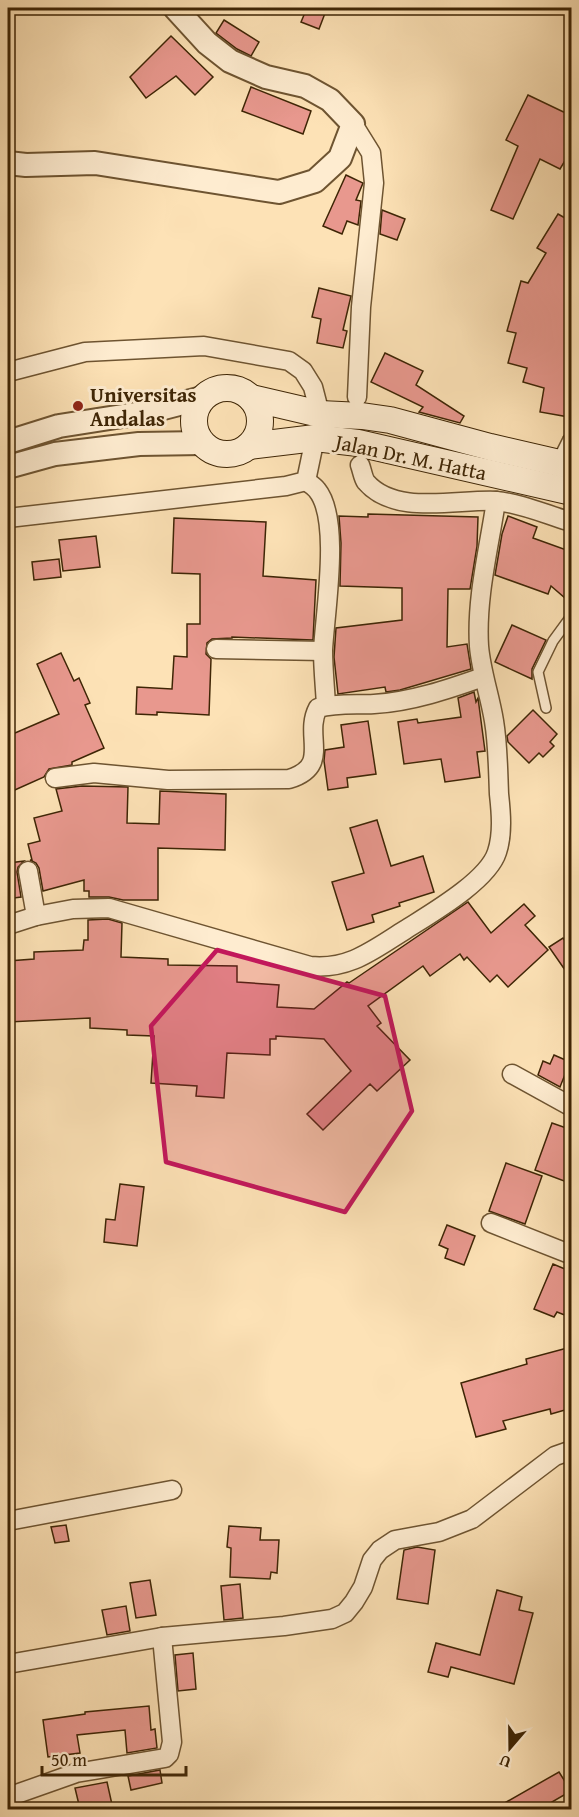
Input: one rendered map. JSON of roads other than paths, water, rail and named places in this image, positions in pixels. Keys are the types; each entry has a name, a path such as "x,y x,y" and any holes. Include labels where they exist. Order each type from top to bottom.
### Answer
{"main road":[{"path":"221,388 232,388 251,398 258,409 260,423 257,435 249,446 238,452 225,454 212,451 202,443 194,425 196,406 202,398 221,388"},
{"name":"Jalan Dr. M. Hatta","path":"251,398 358,443 564,490"},
{"name":"Jalan Dr. M. Hatta","path":"249,446 317,426 362,416 390,420 490,447 568,456"}],"street":[{"path":"175,8 207,43 230,61 266,77 305,86 330,100 353,124 371,153 374,183 362,297 357,397"},
{"path":"8,163 26,165 95,163 279,192 315,181 340,158 353,124"},
{"path":"8,372 85,352 204,346 290,361 303,371 313,387 317,426 306,481"},
{"path":"8,442 59,426 148,412 202,398"},
{"path":"8,467 55,454 139,444 202,443"},
{"path":"360,465 364,480 379,493 400,502 496,501 514,504 570,523 564,490"},
{"path":"8,518 286,486 306,481"},
{"path":"306,481 317,490 325,506 329,534 329,583 323,651 326,705"},
{"path":"8,925 36,916 73,909 109,908 310,966 327,968 360,958 438,909 478,879 489,867 497,852 500,832 501,810 494,723 483,677 479,646 479,614 496,501"},
{"path":"216,649 323,651"},
{"path":"55,778 94,773 168,780 289,779 301,776 309,768 314,749 314,717 318,708 326,705 375,704 406,699 455,687 483,677"},
{"path":"28,871 36,916"},
{"path":"512,1074 572,1107"},
{"path":"491,1222 572,1255"},
{"path":"8,1664 162,1637 284,1626 332,1619 345,1613 354,1602 363,1587 372,1560 380,1550 395,1540 439,1532 472,1519 555,1456 572,1450"},
{"path":"8,1521 172,1490"},
{"path":"8,1797 76,1773 165,1758 169,1754 172,1742 162,1637"}],"lane":[{"path":"546,708 538,672 553,641 572,615"}],"place":[{"name":"Universitas Andalas","path":"78,406"}]}
